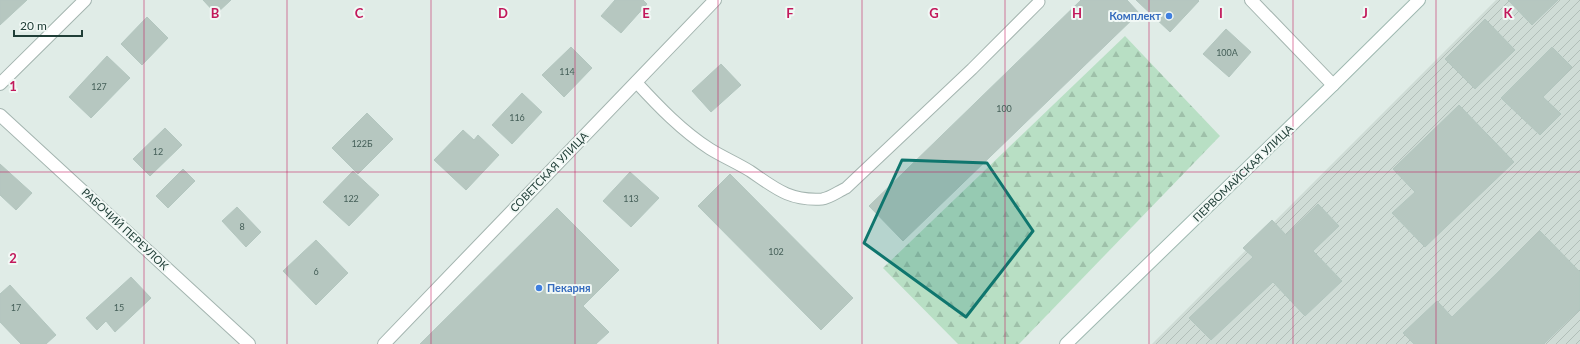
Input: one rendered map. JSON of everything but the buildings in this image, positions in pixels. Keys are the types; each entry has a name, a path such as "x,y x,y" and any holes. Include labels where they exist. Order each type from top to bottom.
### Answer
{"street":[{"path":"0,84 85,0"},
{"name":"СОВЕТСКАЯ УЛИЦА","path":"384,344 715,0"},
{"path":"1251,0 1333,85"},
{"name":"ПЕРВОМАЙСКАЯ УЛИЦА","path":"1066,344 1419,0"},
{"name":"РАБОЧИЙ ПЕРЕУЛОК","path":"0,115 249,344"}],"lane":[{"path":"636,82 658,106 684,130 709,148 750,171 772,187 786,194 807,199 824,199 846,188 972,69 1039,2"}],"highlighted area":[{"path":"902,160 987,163 1033,231 966,317 864,243"}],"shaded area":[{"path":"1496,0 1580,0 1580,344 1152,344"}],"green space":[{"path":"1125,36 1220,136 1019,344 958,344 883,268"}],"place":[{"name":"Комплект","path":"1169,16"},
{"name":"Пекарня","path":"539,288"}]}
